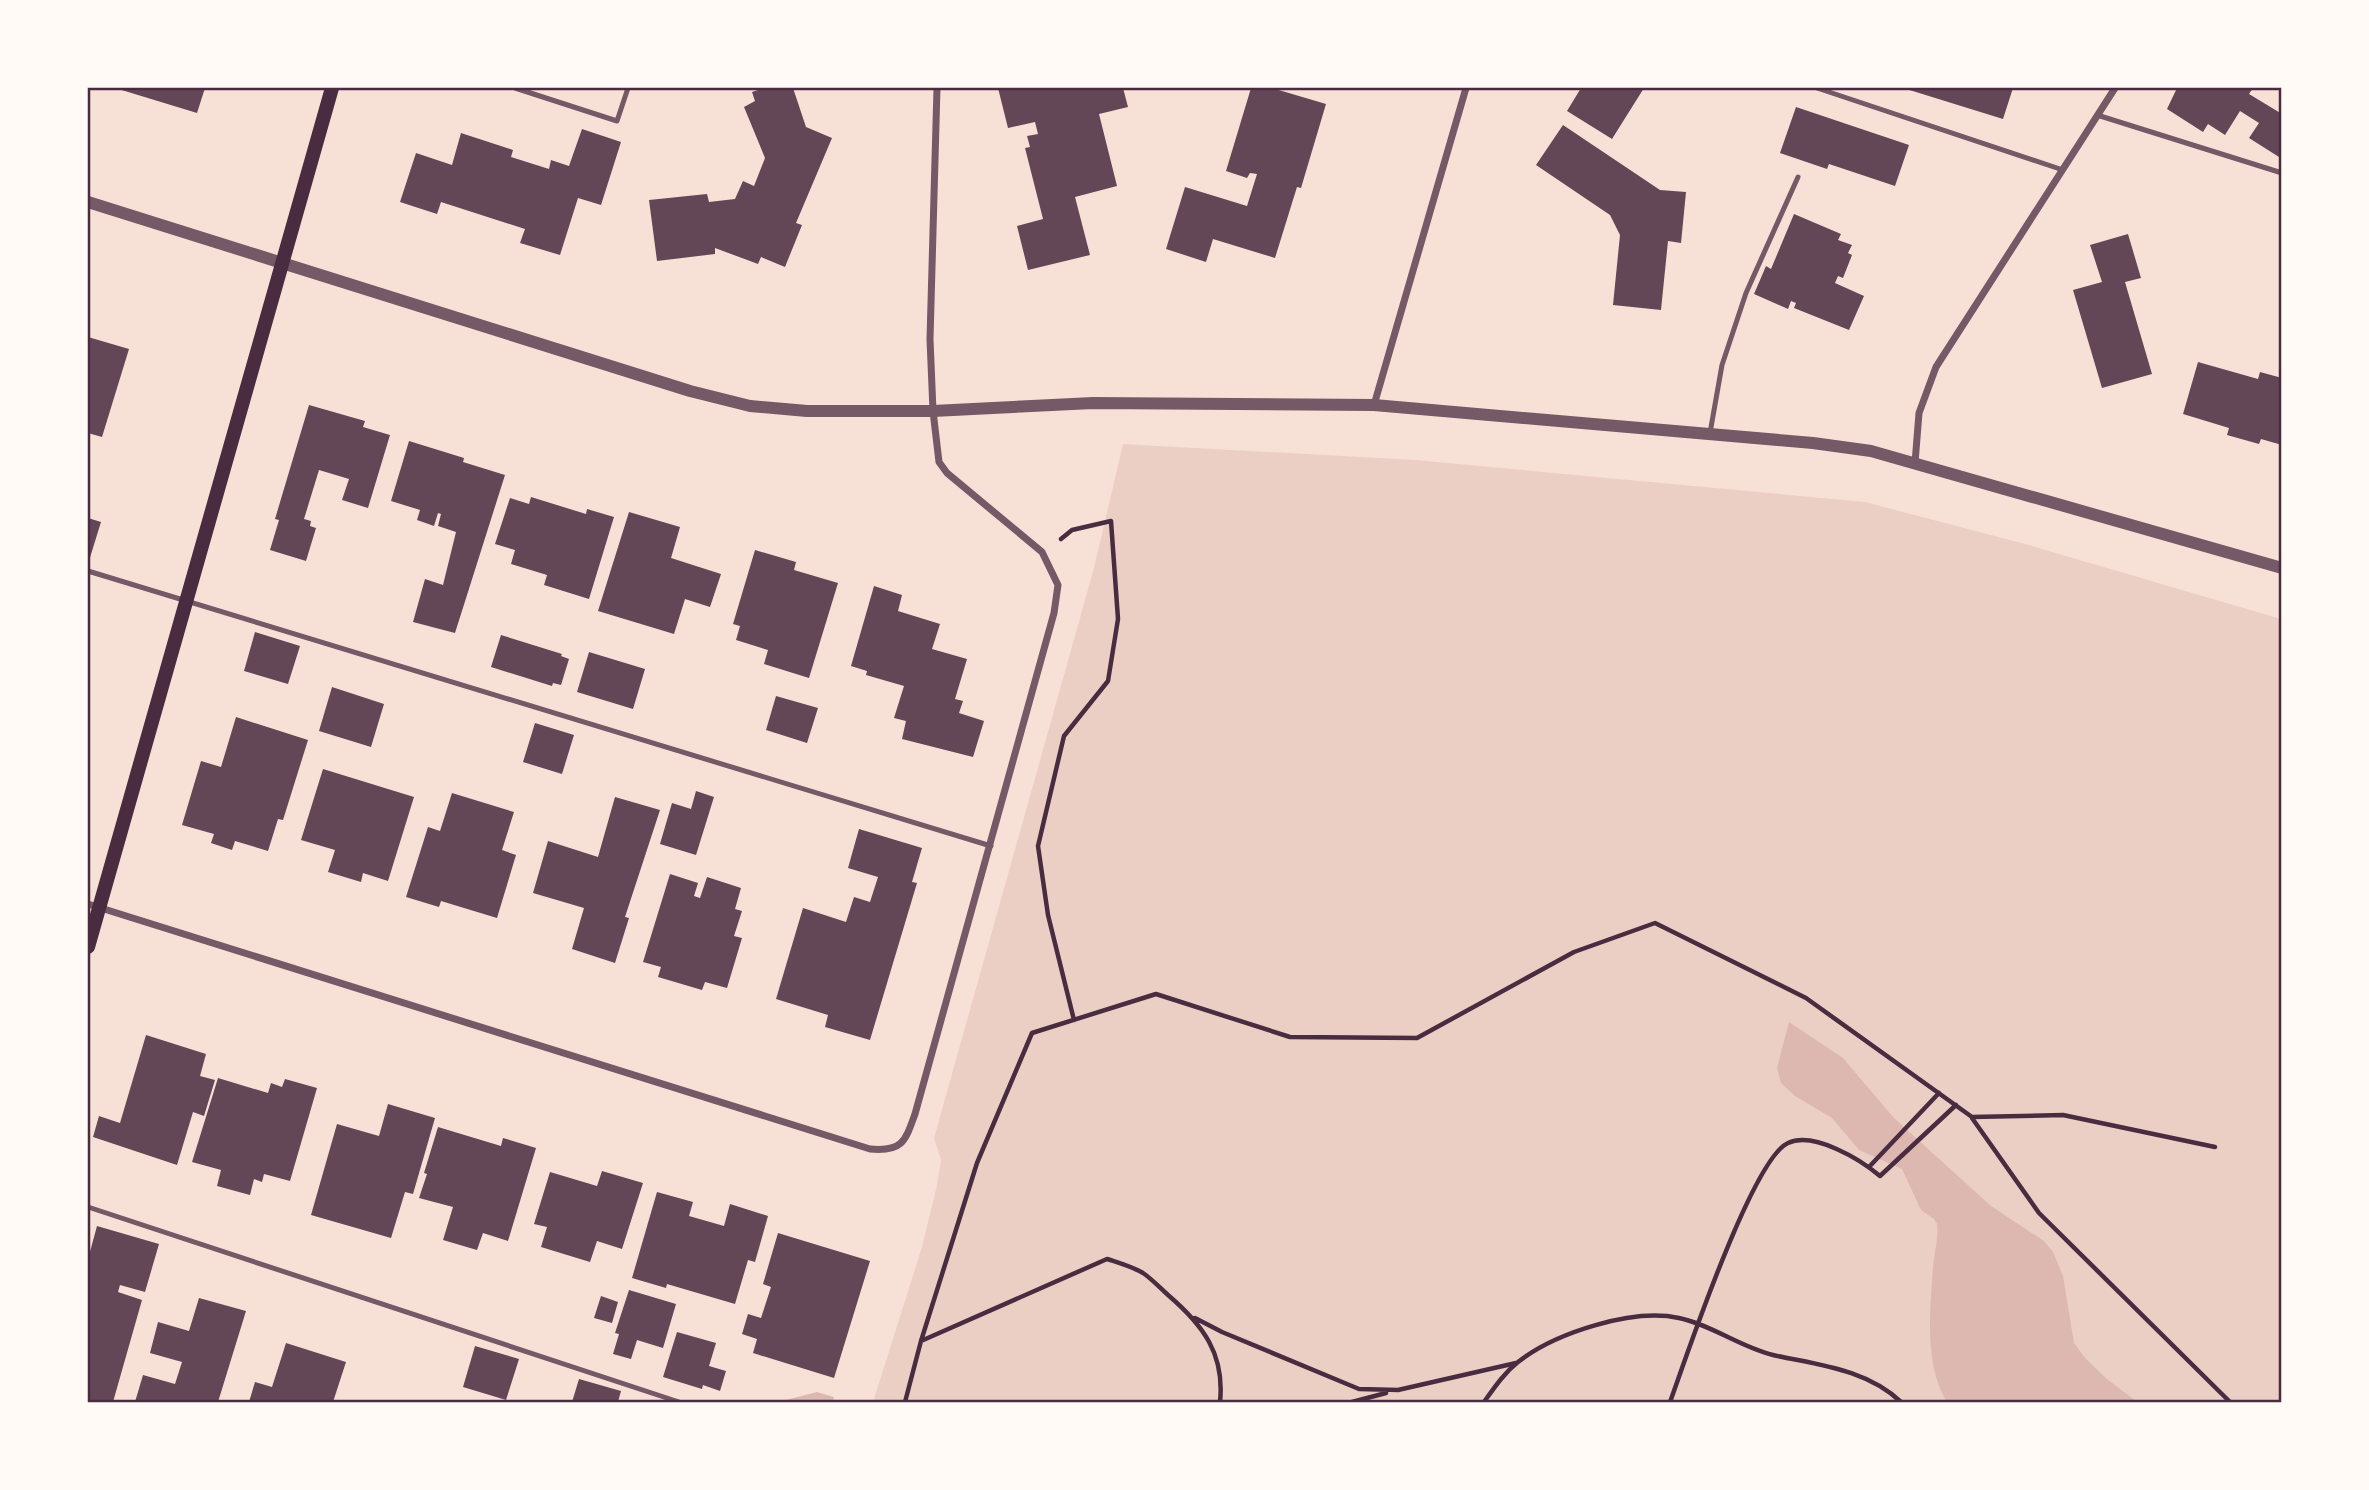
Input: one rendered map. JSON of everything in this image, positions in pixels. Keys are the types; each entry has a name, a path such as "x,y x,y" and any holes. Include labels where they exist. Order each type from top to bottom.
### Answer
{"main road":[{"path":"88,947 93,906 186,602 332,88"}],"street":[{"path":"93,906 870,1149 886,1151 899,1147 907,1137 991,846 1058,585 1042,552 947,473 939,462 933,411 930,339 937,88"},
{"path":"1374,405 1466,88"},
{"path":"1915,463 1919,413 1936,367 2115,88"},
{"path":"88,202 690,391 750,406 807,411 933,411 1093,403 1374,405 1710,433 1860,449 2281,568"}],"lane":[{"path":"515,88 617,121 628,88"},
{"path":"1817,88 2063,170"},
{"path":"2098,116 2281,173"},
{"path":"1710,433 1722,365 1746,293 1798,177"},
{"path":"88,571 991,846"},
{"path":"88,1207 679,1402"}],"path":[{"path":"1042,552 1072,530 1111,521 1118,619 1108,681 1064,736 1038,846 1048,915 1074,1020"},
{"path":"905,1402 921,1341 977,1163 1032,1033 1156,995 1290,1037 1418,1038 1574,952 1655,923 1806,998 1972,1117 2039,1213 2230,1402"},
{"path":"1869,1167 1940,1093"},
{"path":"1670,1402 1745,1206 1779,1148 1789,1142 1811,1141 1838,1150 1880,1176 1956,1105"},
{"path":"1972,1117 2063,1115 2215,1147"},
{"path":"921,1341 1107,1259 1142,1273 1190,1314 1222,1332 1359,1389 1399,1390"},
{"path":"1190,1314 1212,1346 1222,1384 1220,1402"},
{"path":"1483,1402 1500,1379 1517,1363 1533,1351 1559,1338 1605,1322 1661,1316 1699,1324 1745,1346 1836,1368 1868,1379 1901,1402"},
{"path":"1352,1402 1517,1363"}],"shaded area":[{"path":"1123,444 1415,460 1865,502 2029,545 2281,619 2281,1402 873,1402 922,1247 941,1160 934,1138 1094,568"},
{"path":"1789,1022 1843,1058 1894,1118 1991,1206 2044,1241 2053,1252 2063,1276 2074,1343 2107,1379 2137,1402 1947,1402 1935,1371 1930,1336 1937,1224 1921,1210 1902,1169 1859,1150 1832,1118 1795,1096 1781,1083 1777,1068"},
{"path":"817,1392 834,1397 833,1402 778,1402"}],"building":[{"path":"115,88 205,88 197,113"},
{"path":"764,88 793,88 806,127 832,138 796,223 802,225 785,267 761,257 758,264 715,248 715,254 657,261 649,200 707,194 709,202 735,199 743,181 754,186 765,158 744,107 755,101 752,92"},
{"path":"998,88 1123,88 1128,107 1099,114 1117,186 1075,197 1090,255 1028,270 1017,226 1043,219 1025,148 1030,147 1027,136 1038,134 1035,122 1008,128"},
{"path":"1251,88 1272,88 1326,104 1301,188 1297,187 1275,258 1213,239 1206,262 1166,249 1185,187 1247,206 1257,174 1250,173 1247,178 1226,171"},
{"path":"1581,88 1644,88 1612,139 1567,111"},
{"path":"1903,88 2013,88 2003,119"},
{"path":"2177,88 2253,88 2249,94 2282,114 2282,153 2279,157 2249,138 2259,123 2240,111 2225,135 2208,124 2203,132 2167,109"},
{"path":"1796,107 1909,145 1895,186 1829,164 1827,169 1780,153"},
{"path":"1563,125 1660,190 1686,192 1681,243 1668,241 1661,310 1613,305 1620,235 1610,215 1536,165"},
{"path":"582,129 621,142 601,205 578,198 560,255 520,243 525,229 441,202 437,214 400,202 416,153 452,165 461,133 513,150 511,157 549,169 551,160 569,166"},
{"path":"1794,214 1841,234 1838,240 1852,245 1848,253 1852,255 1843,278 1838,276 1835,283 1864,296 1849,330 1794,308 1796,303 1791,301 1788,309 1754,294 1766,266 1771,269"},
{"path":"2128,234 2141,278 2125,282 2152,374 2102,388 2073,290 2102,282 2090,245"},
{"path":"88,337 129,349 102,437 88,433"},
{"path":"2198,362 2258,379 2260,372 2282,378 2279,406 2282,407 2282,445 2261,439 2259,444 2227,435 2229,428 2183,414"},
{"path":"309,405 365,421 363,427 390,435 368,508 342,500 349,479 319,470 304,519 311,521 310,526 316,528 306,561 270,550 279,520 275,519"},
{"path":"409,441 464,458 463,462 505,475 455,633 413,622 425,579 443,585 456,532 438,526 441,514 438,513 434,526 417,520 420,510 391,501"},
{"path":"531,497 586,514 587,509 614,517 589,599 544,585 547,575 511,564 515,550 495,544 510,498 529,504"},
{"path":"629,512 680,527 671,558 721,574 710,607 685,599 674,634 598,611"},
{"path":"88,518 101,522 88,564"},
{"path":"755,550 796,562 794,570 838,583 809,678 764,664 768,650 736,640 740,626 733,624"},
{"path":"874,586 902,595 898,611 940,624 932,649 967,659 955,699 963,701 959,713 984,721 973,757 902,739 906,721 894,718 904,686 866,675 867,671 851,666"},
{"path":"255,632 300,646 288,684 244,671"},
{"path":"501,635 562,654 561,656 569,659 561,685 553,683 552,686 491,667"},
{"path":"589,652 645,669 633,709 577,692"},
{"path":"332,687 384,704 371,747 319,731"},
{"path":"776,696 818,708 807,743 766,730"},
{"path":"236,717 308,740 283,820 278,819 268,851 235,841 232,850 211,843 214,834 182,825 201,761 221,767"},
{"path":"535,723 574,735 562,774 523,762"},
{"path":"323,769 414,797 388,881 363,873 361,882 328,872 335,850 301,840"},
{"path":"696,791 714,797 696,855 660,844 672,803 691,809"},
{"path":"452,793 514,812 502,850 516,855 497,918 441,901 439,907 406,897 428,827 440,831"},
{"path":"615,797 660,810 625,917 629,918 615,963 572,949 584,908 533,893 548,841 598,857"},
{"path":"859,829 922,848 912,882 917,883 870,1040 825,1027 828,1015 776,999 803,908 846,922 854,897 870,902 878,877 848,868"},
{"path":"670,874 698,883 694,896 700,898 707,877 741,888 735,909 742,911 734,936 742,938 727,988 705,982 702,990 658,977 661,967 643,962"},
{"path":"146,1035 206,1054 200,1076 215,1080 204,1116 193,1112 177,1165 93,1137 99,1116 120,1123"},
{"path":"218,1078 268,1093 271,1083 282,1087 285,1079 317,1088 290,1181 264,1174 262,1182 254,1179 250,1195 217,1186 221,1170 192,1162"},
{"path":"388,1104 435,1118 413,1194 405,1192 391,1238 311,1215 337,1124 379,1136"},
{"path":"438,1127 501,1146 503,1138 536,1148 508,1241 483,1233 477,1250 443,1240 453,1207 419,1198"},
{"path":"602,1171 643,1183 622,1249 597,1241 590,1262 541,1247 547,1227 534,1224 550,1172 597,1186"},
{"path":"657,1192 693,1202 689,1216 724,1226 730,1204 768,1216 755,1262 748,1260 735,1304 667,1284 666,1288 632,1278"},
{"path":"97,1226 159,1244 145,1292 120,1285 118,1292 142,1300 113,1402 88,1402 88,1259"},
{"path":"778,1233 870,1261 834,1378 753,1353 757,1339 742,1334 748,1314 761,1318 771,1287 763,1284"},
{"path":"629,1290 676,1304 663,1348 637,1340 631,1359 613,1354 619,1334 615,1333"},
{"path":"601,1296 618,1302 612,1323 594,1318"},
{"path":"199,1298 246,1311 218,1402 135,1402 143,1375 175,1384 182,1362 150,1353 158,1322 189,1331"},
{"path":"677,1332 716,1343 709,1366 726,1371 720,1391 703,1385 702,1389 663,1377"},
{"path":"286,1343 346,1362 333,1402 249,1402 255,1382 272,1387"},
{"path":"475,1346 519,1359 506,1400 463,1387"},
{"path":"579,1379 621,1391 618,1402 572,1402"}]}
